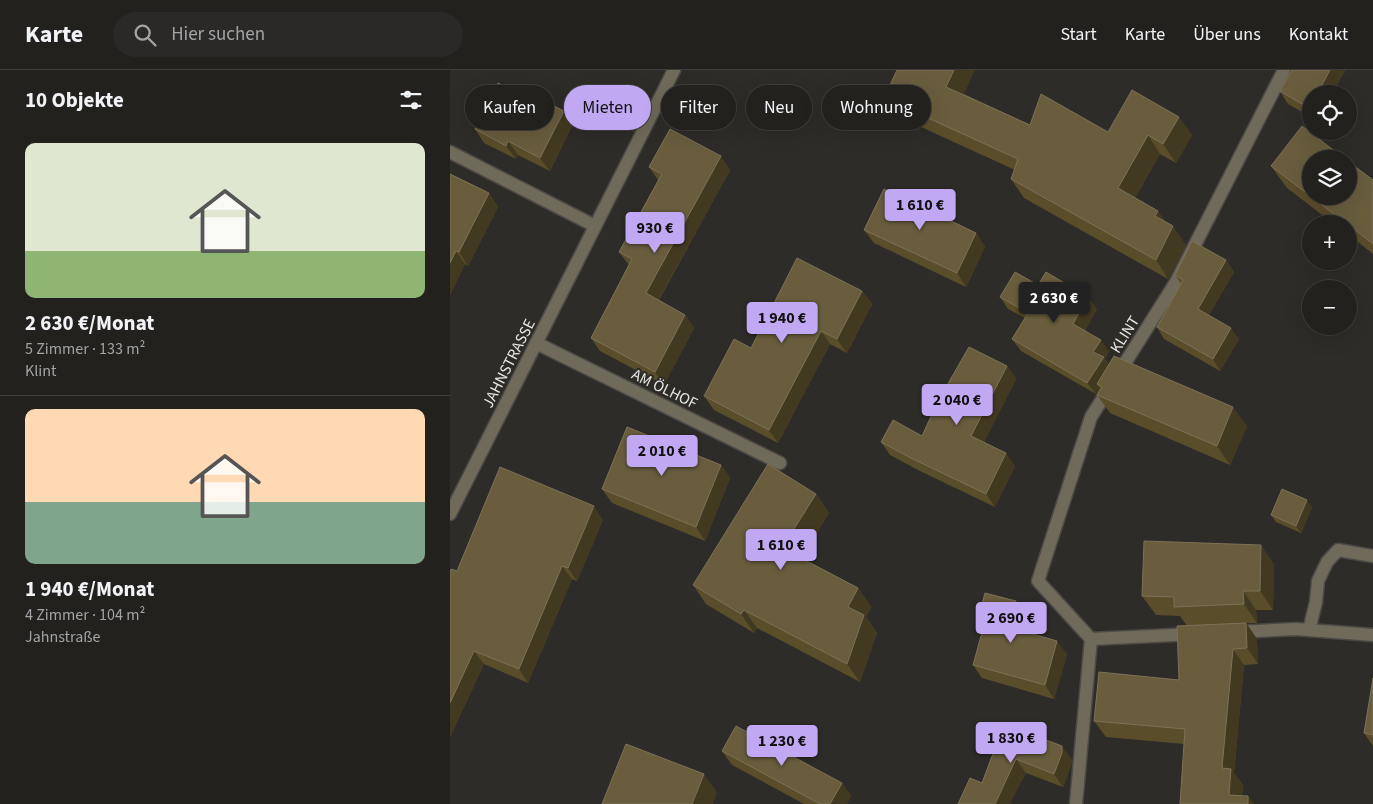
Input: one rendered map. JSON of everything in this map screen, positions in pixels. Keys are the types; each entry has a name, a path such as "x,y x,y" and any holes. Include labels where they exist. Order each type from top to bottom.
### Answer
{"street":[{"name":"JAHNSTRASSE","path":"450,514 674,70"},
{"name":"KLINT","path":"1091,639 1038,582 1091,417 1176,282 1284,70"},
{"path":"450,152 595,226"},
{"name":"AM ÖLHOF","path":"536,343 780,463"},
{"path":"1309,630 1316,602 1318,581 1327,562 1338,550 1373,556"},
{"path":"1227,632 1296,629 1373,635"},
{"path":"1076,804 1091,639 1208,633"}],"building":[{"path":"897,70 954,70 946,87 1030,125 1041,94 1108,132 1132,90 1179,117 1163,144 1148,135 1118,188 1158,211 1155,216 1173,226 1156,260 1011,179 1018,159 931,119 931,85 890,85"},
{"path":"1292,70 1330,70 1322,85 1302,85 1302,104 1280,91"},
{"path":"554,106 564,111 540,158 508,141 506,146 477,130 554,130"},
{"path":"1302,126 1302,140 1320,140 1333,150 1302,150 1302,190 1271,166"},
{"path":"669,130 721,156 646,293 685,315 655,372 591,338 632,259 619,252 662,174 649,167"},
{"path":"1357,168 1373,180 1373,244 1357,231 1357,215 1335,215 1322,205 1357,205"},
{"path":"450,174 489,193 459,252 456,251 450,263"},
{"path":"884,189 976,233 957,273 864,230"},
{"path":"1192,241 1226,260 1198,309 1231,328 1213,359 1157,327 1183,280 1175,275"},
{"path":"797,258 862,291 837,339 821,331 769,430 704,396 734,339 751,348"},
{"path":"1015,272 1038,285 1046,272 1088,297 1073,324 1101,340 1093,352 1104,357 1087,383 1012,339 1028,313 1000,297"},
{"path":"969,347 1007,366 971,436 1006,453 986,494 881,442 893,420 922,436 938,401"},
{"path":"1114,356 1233,407 1217,446 1097,395 1102,387 1097,384"},
{"path":"627,427 721,465 696,527 602,489"},
{"path":"768,464 816,494 782,548 858,588 848,607 864,615 847,664 744,610 741,614 693,585"},
{"path":"500,467 594,506 568,568 562,566 519,669 474,651 450,703 450,572 451,569 457,571"},
{"path":"1282,489 1307,500 1296,526 1271,515"},
{"path":"1144,541 1261,545 1260,591 1243,591 1244,604 1174,607 1174,597 1142,596"},
{"path":"985,593 1016,601 1009,627 1057,641 1045,685 973,665 984,625 977,622"},
{"path":"1246,623 1247,648 1233,649 1222,768 1231,769 1229,795 1248,796 1248,804 1180,804 1185,729 1094,721 1099,672 1179,680 1177,626"},
{"path":"1373,678 1373,735 1364,733"},
{"path":"1004,724 1062,746 1062,753 1054,774 1016,759 995,804 958,804 970,778 982,783"},
{"path":"736,726 842,783 830,804 820,804 722,751"},
{"path":"626,744 704,774 692,804 602,804"}]}
